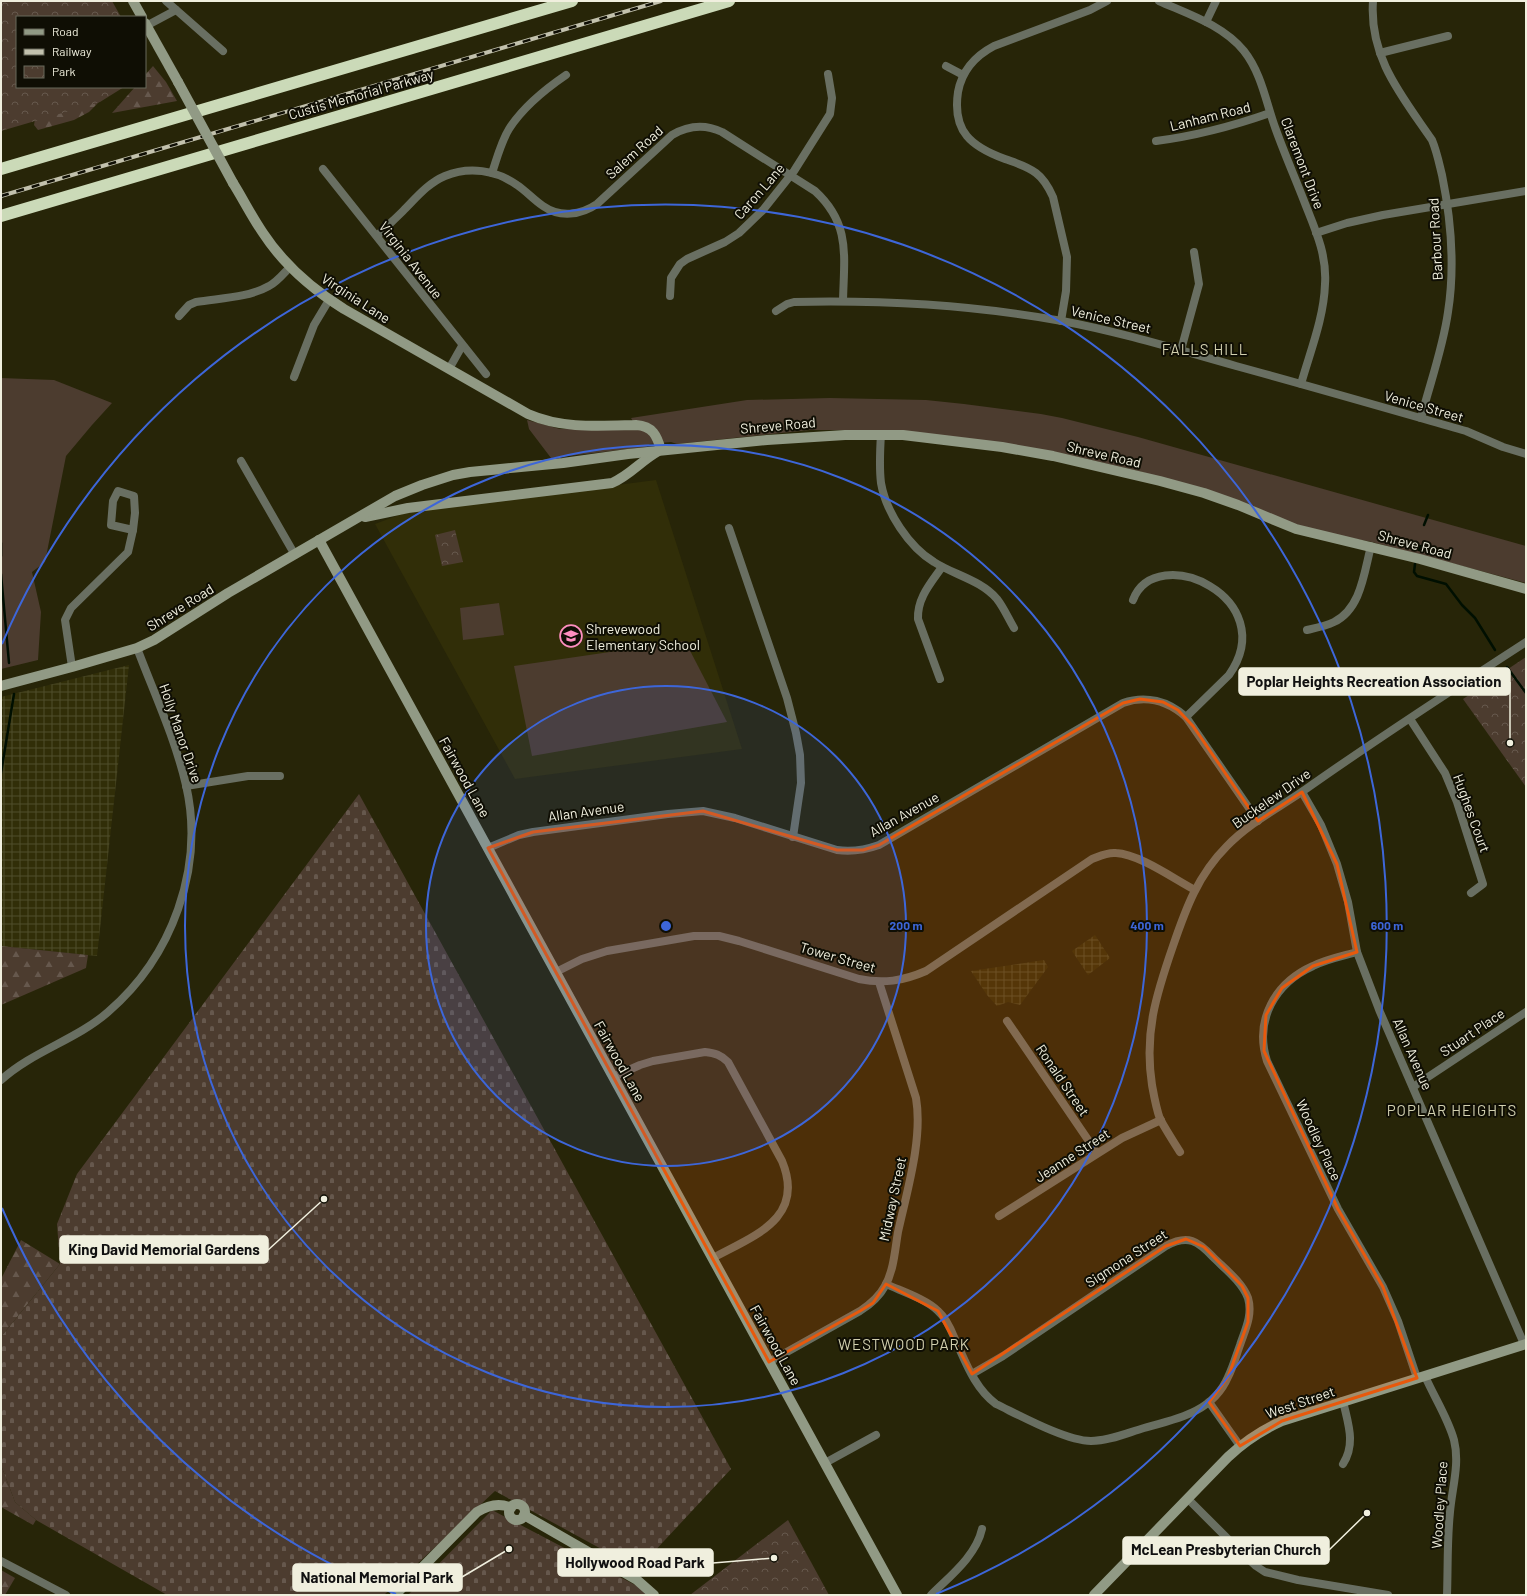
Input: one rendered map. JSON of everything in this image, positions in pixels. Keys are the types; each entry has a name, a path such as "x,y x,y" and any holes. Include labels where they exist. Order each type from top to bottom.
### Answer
{"highway":[{"name":"Custis Memorial Parkway","path":"1,168 572,1"},
{"name":"Custis Memorial Parkway","path":"1,216 729,1"},
{"path":"1,164 77,146"},
{"path":"1,172 77,146"}],"main road":[{"name":"Virginia Lane","path":"133,1 141,16"},
{"name":"Virginia Lane","path":"146,26 233,183 263,233 290,267 329,300 539,419 564,424 591,426 645,426 654,432 661,450"},
{"name":"Shreve Road","path":"1,686 137,648 172,630 228,593 404,492 453,475 661,450 767,440 845,435 903,435 1002,447 1060,458 1160,481 1204,493 1238,505 1296,529 1317,535 1371,546 1526,589"},
{"name":"Shreve Road","path":"358,518 408,508 612,483 620,480 646,458 661,450"},
{"path":"628,454 633,459 634,464 630,472"},
{"name":"Fairwood Lane","path":"319,540 897,1595"},
{"name":"West Street","path":"1094,1595 1240,1446 1262,1430 1282,1421 1343,1401 1525,1344"},
{"path":"395,1595 477,1512 491,1506 499,1505 510,1508 514,1505 522,1506 524,1509 524,1515 637,1580 654,1595"}],"street":[{"path":"166,1 223,51"},
{"path":"1061,321 1066,290 1067,258 1054,198 1044,180 1028,167 981,150 967,137 962,129 957,111 958,92 963,75 975,58 994,46 1090,10 1107,1"},
{"name":"Claremont Drive","path":"1159,1 1206,22 1224,33 1244,51 1258,75 1270,113 1316,233 1325,267 1324,300 1301,384"},
{"path":"1206,22 1216,1"},
{"name":"Barbour Road","path":"1373,1 1374,25 1380,53 1393,83 1432,140 1436,150 1448,204 1451,268 1448,312 1444,334 1420,418"},
{"path":"146,21 176,10"},
{"path":"1380,53 1448,36"},
{"path":"946,66 963,75"},
{"name":"Caron Lane","path":"670,296 671,278 680,264 687,259 725,242 739,233 763,210 794,171 830,114 832,98 828,74"},
{"path":"492,173 503,141 517,119 547,88 566,75"},
{"name":"Lanham Road","path":"1156,141 1216,130 1270,113"},
{"name":"Salem Road","path":"377,236 424,190 440,178 468,170 492,173 504,177 518,185 543,207 551,211 564,214 583,212 597,204 672,135 688,127 697,126 713,128 722,132 815,191 825,200 837,219 844,245 843,301"},
{"name":"Virginia Avenue","path":"323,169 462,346 486,374"},
{"path":"1316,233 1372,217 1526,191"},
{"path":"1181,350 1199,284 1194,252"},
{"path":"179,316 189,305 196,302 250,294 260,291 271,285 290,267"},
{"path":"294,377 314,325 329,300"},
{"name":"Venice Street","path":"776,311 787,304 794,302 843,301 949,306 1061,321 1181,350 1466,431 1503,447 1526,454"},
{"path":"449,369 462,346"},
{"path":"881,434 881,482 887,502 906,537 922,554 942,567 977,583 989,591 1002,606 1014,628"},
{"path":"241,461 295,555"},
{"path":"72,667 65,620 71,608 128,552 134,530 134,496 118,491 113,501 112,525 134,530"},
{"path":"729,528 787,698 796,733 800,755 801,782 793,836"},
{"path":"1307,630 1334,623 1348,612 1358,594 1371,546"},
{"path":"940,678 918,619 918,612 922,595 942,567"},
{"path":"1133,600 1139,590 1152,579 1172,576 1185,577 1197,580 1213,587 1230,603 1237,613 1242,634 1242,646 1234,667 1229,675 1186,717"},
{"name":"Buckelew Drive","path":"1180,1152 1161,1120 1154,1093 1150,1069 1150,1026 1153,1007 1186,907 1215,859 1233,841 1258,821 1526,642"},
{"name":"Holly Manor Drive","path":"1,1080 22,1064 84,1029 103,1016 123,999 148,968 170,930 184,887 190,846 190,824 186,786 179,760 137,648"},
{"name":"Allan Avenue","path":"488,848 520,835 533,832 695,811 715,812 843,851 863,850 874,846 1123,703 1140,700 1163,702 1178,710 1186,717 1258,821"},
{"name":"Hughes Court","path":"1410,720 1445,773 1457,802 1483,884 1470,893"},
{"path":"186,786 242,776 280,776"},
{"name":"Allan Avenue","path":"1302,792 1321,825 1337,864 1348,902 1358,952 1377,1005 1525,1344"},
{"name":"Tower Street","path":"556,972 582,959 607,951 694,936 719,936 859,979 879,982 903,980 926,971 1100,855 1116,852 1137,858 1195,890"},
{"name":"Woodley Place","path":"1358,952 1313,966 1296,975 1282,988 1276,995 1266,1015 1262,1035 1264,1051 1267,1061 1338,1210 1383,1287 1421,1377 1449,1424 1455,1448 1456,1474 1448,1535 1448,1595"},
{"name":"Midway Street","path":"769,1362 873,1303 886,1284 890,1275 915,1151 919,1127 919,1112 916,1098 879,982"},
{"name":"Stuart Place","path":"1413,1088 1526,1012"},
{"name":"Ronald Street","path":"1007,1021 1097,1153"},
{"path":"613,1077 653,1061 705,1052 720,1055 728,1062 779,1154 785,1168 789,1186 784,1206 779,1215 765,1230 712,1258"},
{"name":"Jeanne Street","path":"999,1216 1122,1138 1161,1120"},
{"name":"Sigmona Street","path":"886,1284 928,1304 938,1311 949,1326 972,1374 982,1392 996,1404 1066,1436 1079,1440 1101,1440 1122,1435 1186,1416 1209,1402 1223,1387 1228,1377 1248,1322 1250,1312 1249,1304 1242,1286 1204,1247 1194,1241 1186,1239 1174,1241 1003,1356 972,1374"},
{"path":"1343,1401 1351,1440 1348,1457 1343,1464"},
{"path":"1209,1402 1240,1446"},
{"path":"825,1463 876,1435"},
{"path":"1188,1499 1241,1552 1265,1572 1298,1580 1388,1595"},
{"path":"931,1595 971,1553 977,1544 982,1529"},
{"path":"1,1561 66,1595"}],"highlighted area":[{"path":"1140,699 1163,702 1178,710 1193,726 1258,821 1302,792 1337,864 1357,952 1313,966 1282,988 1266,1015 1264,1051 1338,1209 1383,1287 1417,1378 1282,1421 1240,1446 1209,1402 1228,1377 1248,1322 1248,1298 1242,1286 1204,1247 1186,1239 1166,1246 972,1374 938,1311 886,1284 873,1303 769,1362 488,848 533,832 703,811 837,850 863,850 879,845 1123,703"}],"shaded area":[{"name":"Shrevewood Elementary School","path":"656,480 742,749 515,779 375,524 399,515 421,510"},
{"path":"129,665 97,956 1,946 1,697"},
{"path":"1095,935 1110,958 1088,975 1072,951"},
{"path":"1044,960 1048,967 1020,1005 1008,1002 997,1006 987,995 971,971"}],"green space":[{"path":"1,1 112,1 120,16 16,16 16,88 122,88 100,102 1,131"},
{"path":"153,66 166,82 177,101 112,113 134,88 146,88 146,74"},
{"path":"40,88 113,88 89,112 74,120 38,130 34,125"},
{"path":"1,378 54,380 112,403 66,456 45,562 32,572 41,612 38,660 1,669"},
{"path":"830,398 926,400 964,404 1041,414 1138,437 1526,546 1526,583 1372,542 1314,531 1142,472 1069,455 955,437 885,430 810,430 677,444 671,442 650,444 646,447 551,458 529,429 527,420 560,429 638,429 631,418 747,400"},
{"path":"455,530 463,562 442,566 435,535"},
{"path":"499,603 504,635 463,640 460,608"},
{"path":"685,641 727,722 532,756 514,666"},
{"path":"1526,657 1526,787 1463,699"},
{"path":"359,794 731,1469 638,1569 495,1491 384,1595 167,1595 36,1520 15,1502 1,1465 1,1337 60,1264 57,1224 77,1174"},
{"path":"1,946 88,955 86,968 1,1005"},
{"path":"21,1240 60,1264 1,1337 1,1279"},
{"path":"1,1465 15,1502 36,1520 33,1525 1,1507"},
{"path":"492,1510 639,1587 647,1595 408,1595"},
{"path":"788,1520 829,1595 690,1595"},
{"path":"1,1570 15,1578 5,1595 1,1595"}],"waterway":[{"path":"1424,525 1428,515"},
{"path":"1,543 1,556"},
{"path":"1419,550 1420,546"},
{"path":"1415,564 1414,572 1417,576 1446,584 1462,605 1475,618 1495,650"},
{"path":"1,574 9,663"},
{"path":"1507,667 1526,693"},
{"path":"1,773 14,694"}],"railway":[{"path":"1,196 661,1"}],"place":[{"name":"Shrevewood Elementary School","path":"571,636"},
{"name":"Poplar Heights Recreation Association","path":"1510,743"},
{"name":"King David Memorial Gardens","path":"324,1199"},
{"name":"McLean Presbyterian Church","path":"1367,1513"},
{"name":"National Memorial Park","path":"509,1549"},
{"name":"Hollywood Road Park","path":"774,1558"}],"district":[{"name":"FALLS HILL","path":"1205,349"},
{"name":"POPLAR HEIGHTS","path":"1452,1110"},
{"name":"WESTWOOD PARK","path":"904,1344"}]}
